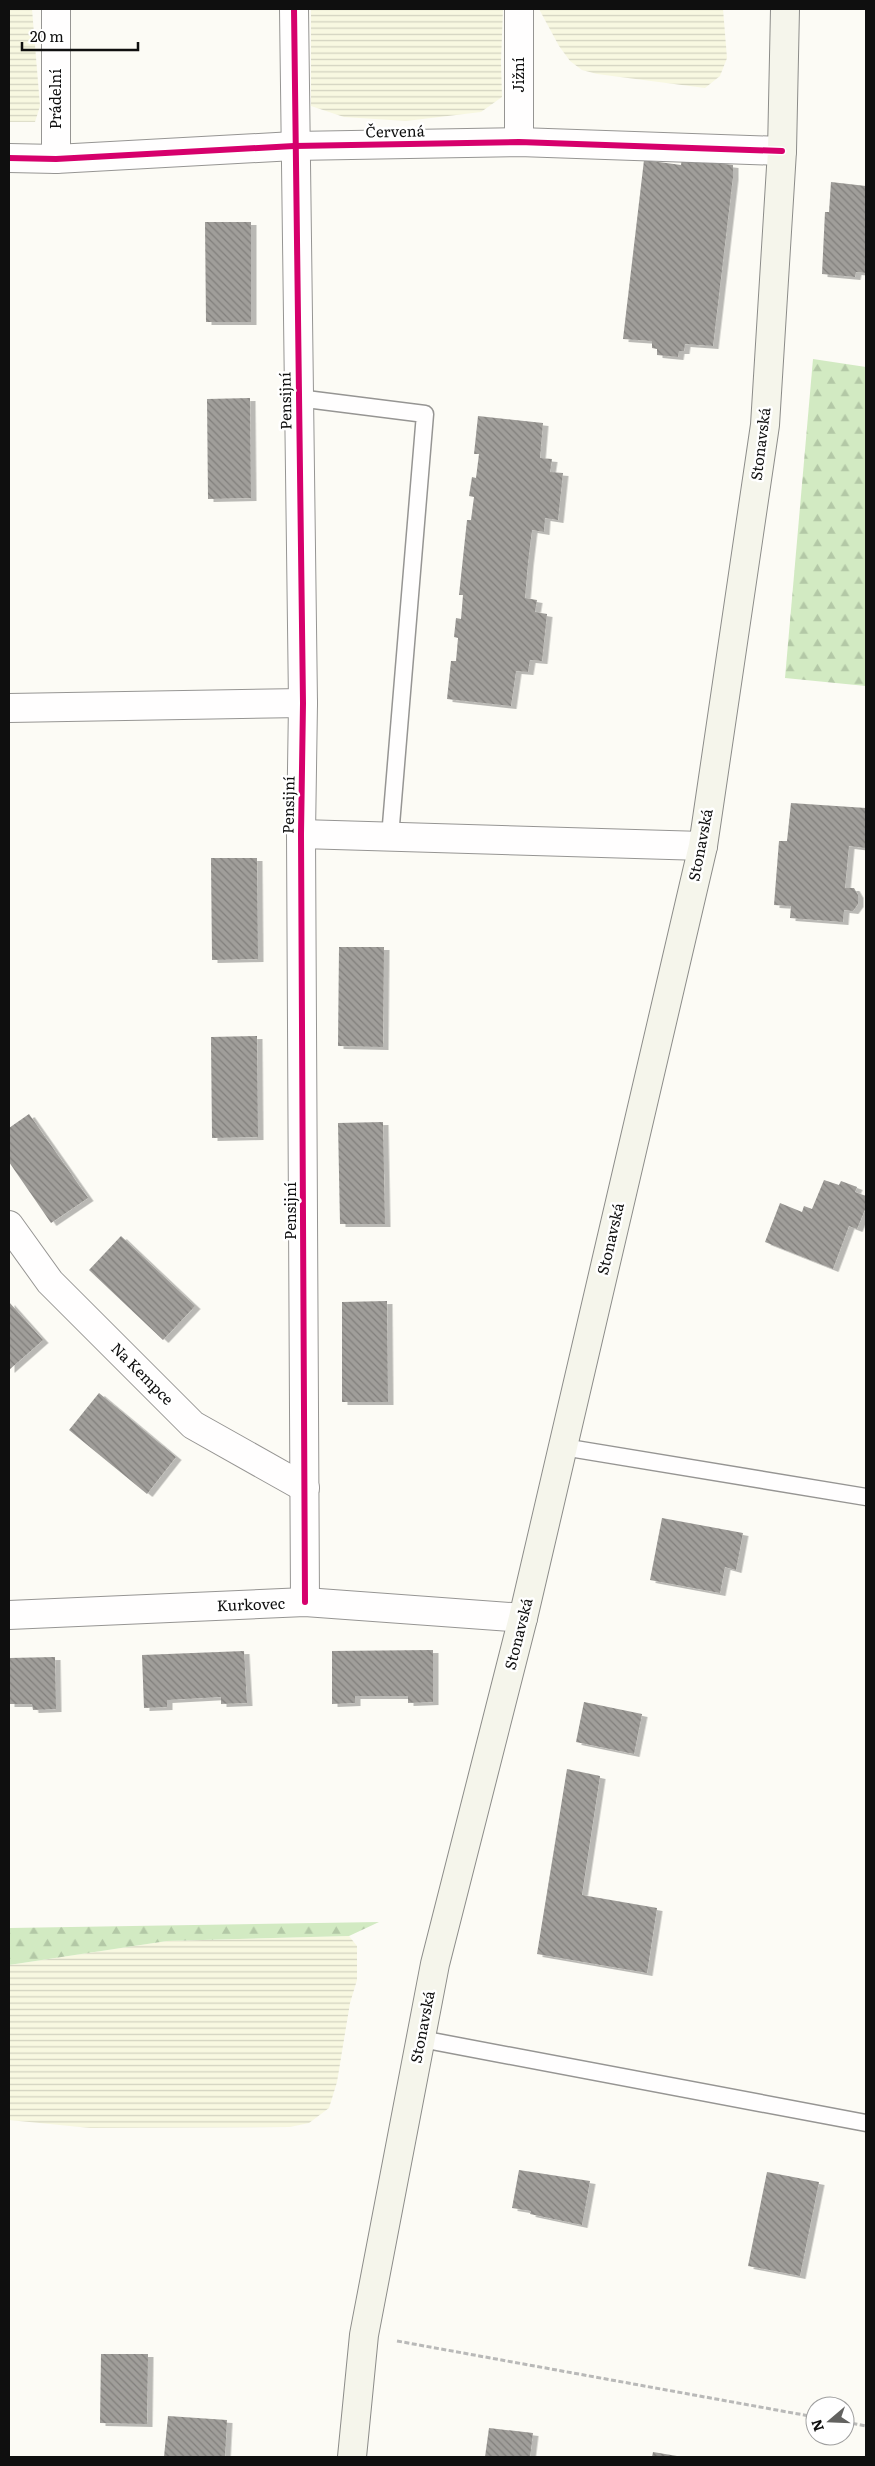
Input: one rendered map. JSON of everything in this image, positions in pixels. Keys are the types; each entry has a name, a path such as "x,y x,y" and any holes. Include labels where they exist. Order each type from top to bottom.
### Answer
{"main road":[{"name":"Stonavská","path":"352,2457 364,2335 435,1964 523,1618 703,846 765,425 782,151 785,9"}],"street":[{"name":"Prádelní","path":"56,9 56,159"},
{"name":"Pensijní","path":"294,9 294,146 303,703 301,834 305,1602"},
{"name":"Jižní","path":"519,9 519,142"},
{"name":"Červená","path":"9,158 56,159 294,146 519,142 782,151"},
{"path":"9,708 303,703"},
{"path":"301,834 703,846"},
{"name":"Na Kempce","path":"9,1225 50,1282 193,1425 305,1488"},
{"name":"Kurkovec","path":"9,1615 305,1602 523,1618"}],"lane":[{"path":"298,398 425,414 390,837"},
{"path":"563,1447 866,1497"},
{"path":"421,2039 866,2123"}],"path":[{"path":"364,2335 805,2414"}],"green space":[{"path":"9,9 32,9 40,106 35,122 9,122"},
{"path":"311,9 503,9 502,97 481,112 406,121 344,117 311,106"},
{"path":"539,9 723,9 727,58 720,76 705,88 597,74 582,70 570,61 559,46"},
{"path":"813,359 866,367 866,686 785,678"},
{"path":"379,1922 349,1936 167,1941 9,1965 9,1928"},
{"path":"349,1936 357,1946 357,1980 350,2003 337,2082 329,2108 309,2123 290,2127 90,2128 9,2120 9,1965 167,1941"}],"building":[{"path":"682,159 733,165 733,177 713,346 685,344 684,351 679,351 678,357 657,355 657,349 652,348 652,341 623,339 644,160 681,165"},
{"path":"831,182 866,186 866,273 856,272 855,277 822,274 825,212 829,212"},
{"path":"205,222 251,222 251,322 206,322"},
{"path":"250,398 251,498 208,499 207,399"},
{"path":"478,416 543,423 540,458 552,459 550,472 563,473 558,520 545,518 544,532 532,530 528,563 525,598 537,600 535,612 547,614 542,661 530,660 528,672 516,671 511,706 447,699 451,661 456,661 458,638 454,637 456,618 461,619 463,595 459,595 467,520 471,520 474,497 469,496 472,477 476,478 479,454 474,454"},
{"path":"791,803 866,808 866,848 849,846 845,888 854,888 858,895 858,904 853,911 844,910 843,922 790,918 791,906 774,905 779,841 787,841"},
{"path":"211,858 257,858 258,959 212,960"},
{"path":"339,947 384,947 383,1047 338,1046"},
{"path":"257,1036 258,1137 212,1138 211,1037"},
{"path":"29,1114 88,1198 51,1223 9,1162 9,1128"},
{"path":"383,1122 385,1224 340,1224 338,1123"},
{"path":"824,1180 839,1185 841,1181 857,1187 855,1192 866,1196 866,1207 857,1229 849,1226 833,1269 765,1242 780,1203 802,1212 804,1206 812,1209"},
{"path":"121,1236 195,1306 163,1340 89,1270"},
{"path":"387,1301 388,1402 342,1402 342,1302"},
{"path":"9,1302 43,1340 9,1370"},
{"path":"99,1393 176,1457 147,1494 69,1430"},
{"path":"662,1518 743,1533 736,1570 725,1567 720,1593 650,1580"},
{"path":"433,1650 433,1702 408,1703 408,1696 355,1696 355,1703 332,1704 332,1651"},
{"path":"244,1651 247,1703 221,1704 221,1697 167,1700 167,1707 144,1708 142,1655"},
{"path":"55,1657 56,1709 33,1710 32,1704 9,1704 9,1658"},
{"path":"584,1702 642,1714 634,1754 576,1742"},
{"path":"567,1769 600,1776 582,1895 657,1908 647,1973 537,1954"},
{"path":"519,2170 590,2181 582,2225 530,2214 531,2211 512,2208"},
{"path":"767,2172 819,2182 800,2276 748,2266"},
{"path":"101,2354 148,2354 147,2424 100,2423"},
{"path":"168,2416 227,2420 225,2457 164,2457"},
{"path":"489,2428 533,2433 530,2457 485,2457"},
{"path":"653,2452 677,2456 677,2457 652,2457"}],"cycle path":[{"path":"294,9 303,703 301,834 305,1602"},
{"path":"9,158 56,159 294,146 519,142 782,151"}]}
